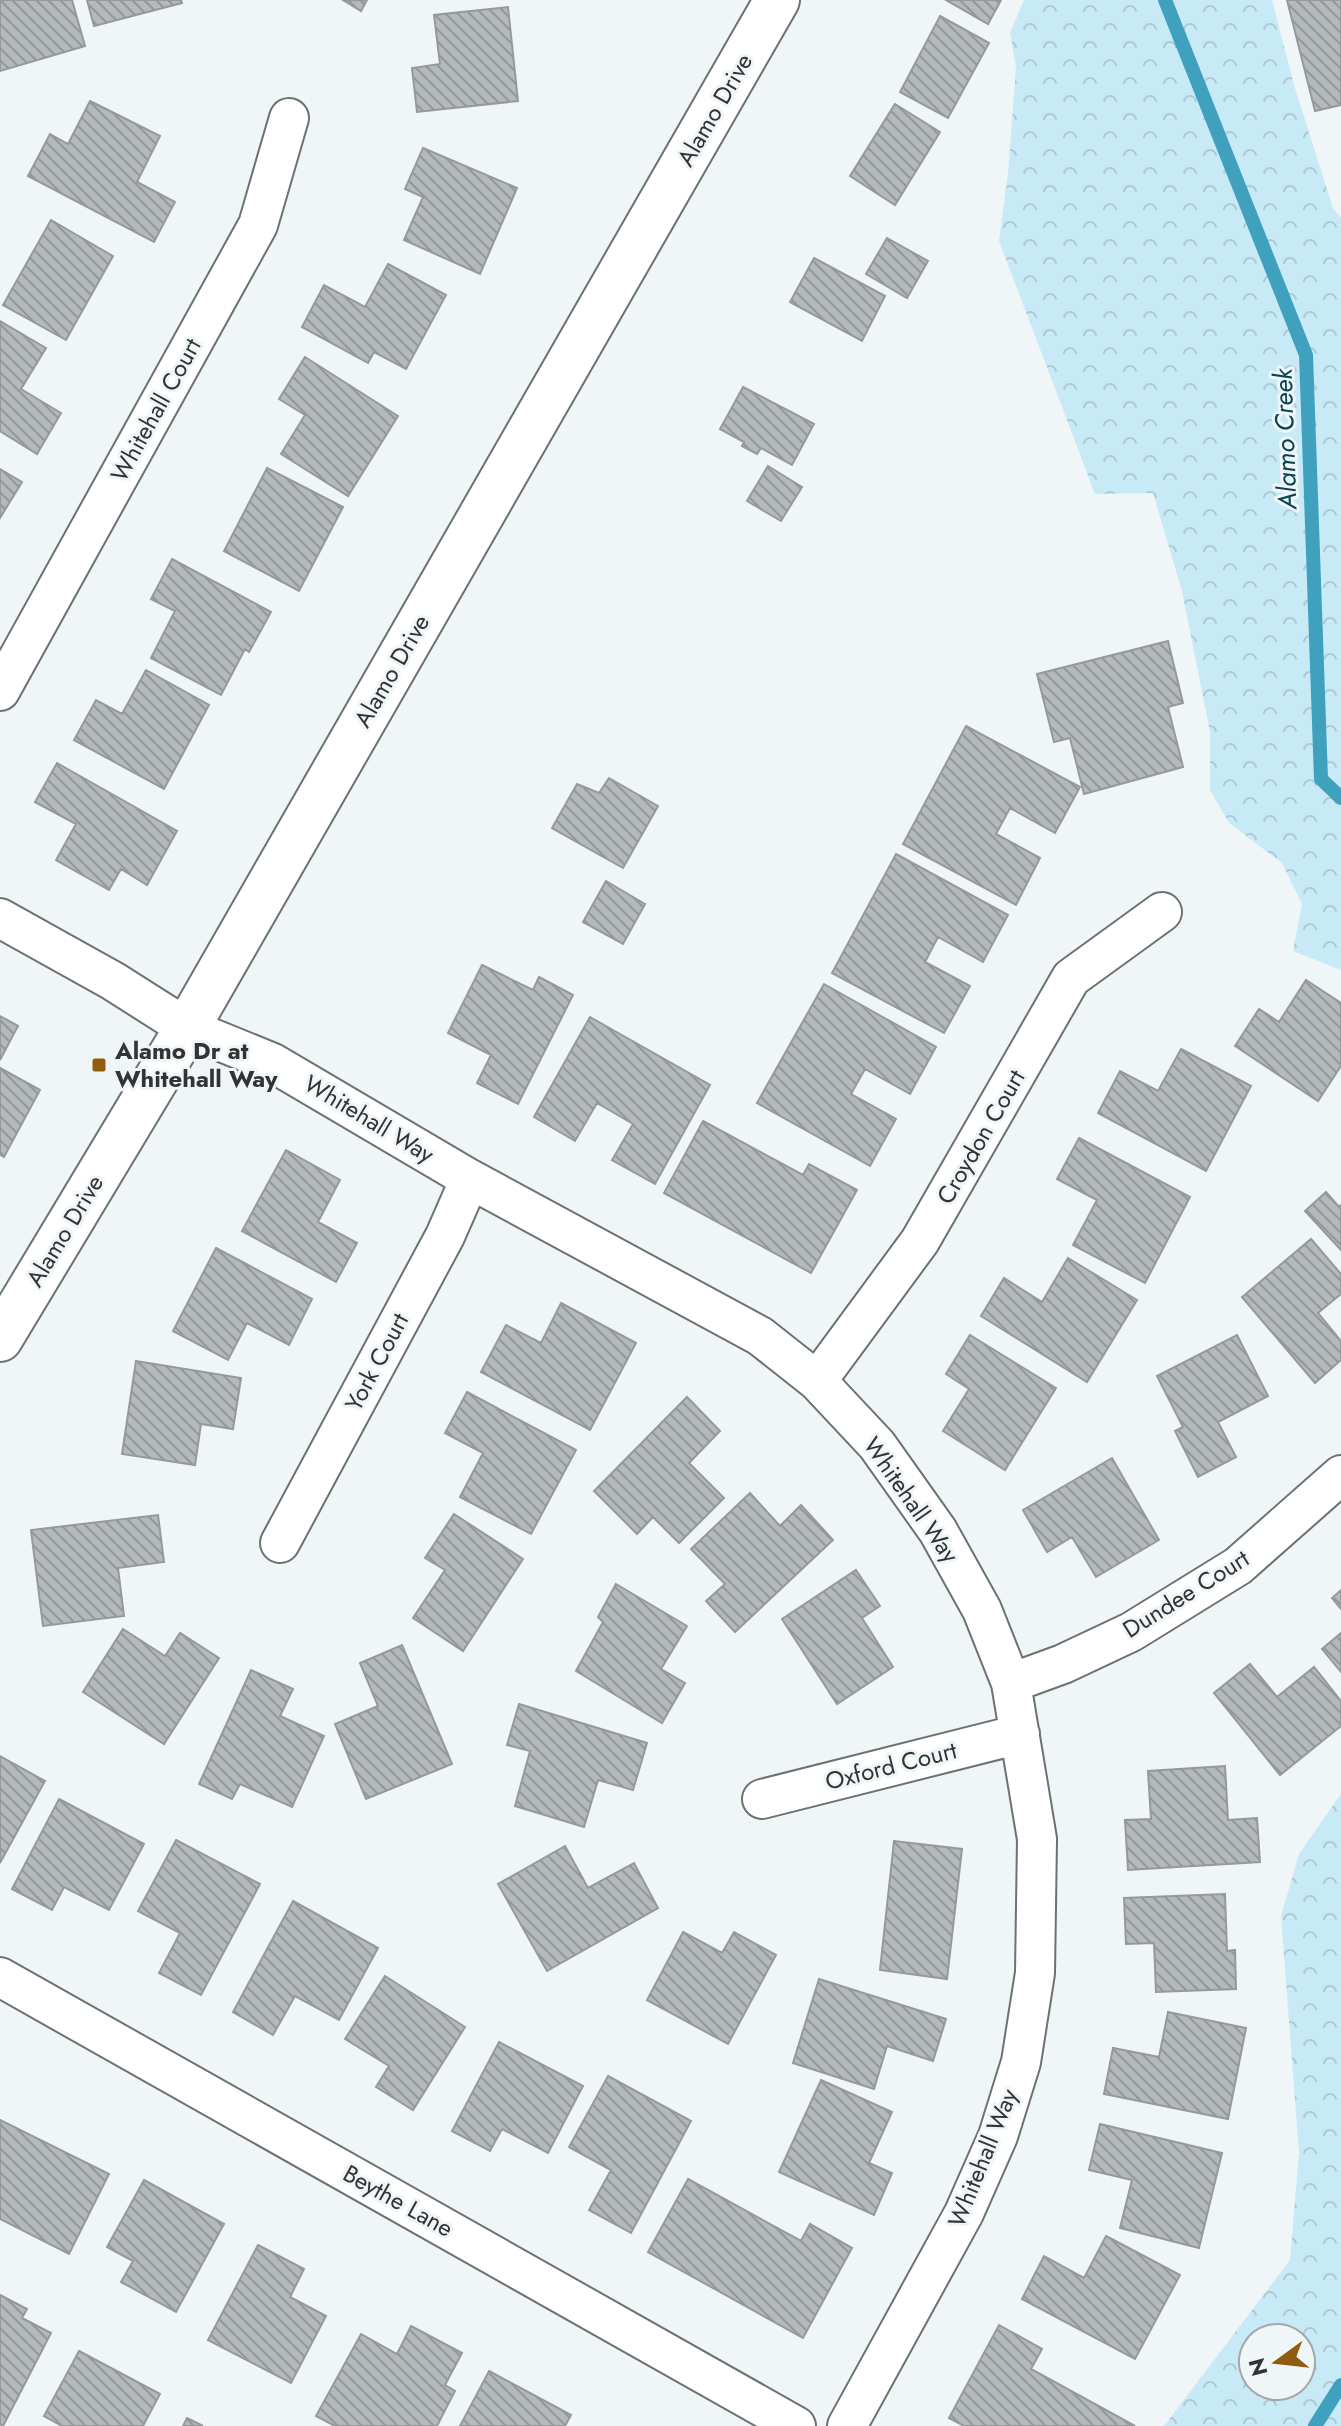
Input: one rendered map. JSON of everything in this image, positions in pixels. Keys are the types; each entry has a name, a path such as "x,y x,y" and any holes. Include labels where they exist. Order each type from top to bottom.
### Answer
{"main road":[{"name":"Alamo Drive","path":"0,1339 187,1028 777,0"}],"street":[{"name":"Whitehall Court","path":"0,691 258,225 289,118"},
{"name":"Croydon Court","path":"817,1381 920,1241 1071,978 1162,912"},
{"name":"Whitehall Way","path":"0,918 113,981 187,1028 273,1063 470,1179 760,1336 817,1381 877,1445 938,1531 982,1610 1011,1683 1037,1839 1035,1973 1021,2062 998,2136 964,2213 847,2426"},
{"name":"York Court","path":"280,1543 445,1236 470,1179"},
{"name":"Dundee Court","path":"1011,1683 1059,1666 1131,1632 1238,1566 1341,1475"},
{"name":"Oxford Court","path":"762,1799 1020,1734"},
{"name":"Beythe Lane","path":"0,1977 796,2426"}],"green space":[{"path":"1024,0 1272,0 1294,85 1333,208 1341,218 1341,970 1293,951 1302,904 1282,863 1229,823 1210,790 1210,732 1182,591 1153,493 1095,494 999,241 1016,68 1010,33"},
{"path":"1341,1794 1341,2426 1164,2426 1237,2330 1237,2402 1317,2402 1317,2322 1243,2322 1290,2260 1299,2153 1281,1916 1299,1854"}],"building":[{"path":"0,0 72,0 85,46 0,71"},
{"path":"87,0 181,0 182,3 94,26"},
{"path":"343,0 367,0 361,11"},
{"path":"946,0 1001,0 988,24"},
{"path":"1287,0 1341,0 1341,105 1315,111"},
{"path":"508,7 518,101 417,112 412,68 440,64 434,15"},
{"path":"940,16 989,43 948,118 900,92"},
{"path":"90,101 160,136 137,182 175,202 154,242 28,176 50,134 68,144"},
{"path":"895,104 940,132 895,205 850,176"},
{"path":"423,148 517,188 480,274 404,240 423,197 405,189"},
{"path":"51,220 113,256 66,340 3,305"},
{"path":"887,238 928,261 907,298 866,274"},
{"path":"814,258 885,296 862,341 790,302"},
{"path":"388,264 446,295 406,369 374,352 368,363 302,327 324,285 365,307"},
{"path":"0,321 46,348 21,389 61,413 37,454 0,431"},
{"path":"305,357 398,416 348,496 281,454 305,415 279,399"},
{"path":"743,387 814,424 792,465 761,448 757,454 742,446 744,442 720,429"},
{"path":"768,466 802,487 781,521 747,501"},
{"path":"267,468 343,507 299,591 224,551"},
{"path":"0,469 22,482 0,518"},
{"path":"172,559 271,612 249,652 245,649 221,695 151,658 175,611 151,599"},
{"path":"1168,641 1183,703 1168,707 1183,767 1084,794 1070,738 1054,742 1037,674"},
{"path":"146,670 209,705 164,789 74,740 96,700 122,714"},
{"path":"966,726 1080,787 1055,833 1010,808 996,834 1040,858 1016,905 903,844"},
{"path":"57,763 177,831 147,885 121,869 109,890 56,860 76,824 35,802"},
{"path":"609,778 658,806 623,868 552,828 577,784 599,793"},
{"path":"896,854 1008,915 983,962 938,937 925,962 970,986 944,1033 832,973"},
{"path":"606,881 645,904 623,944 583,922"},
{"path":"482,965 533,990 539,977 573,995 518,1104 477,1083 491,1055 448,1033"},
{"path":"1306,980 1341,1003 1341,1066 1318,1101 1235,1046 1259,1009 1279,1022"},
{"path":"824,984 936,1047 910,1094 865,1069 851,1094 896,1119 870,1166 757,1103"},
{"path":"0,1016 18,1026 0,1060"},
{"path":"590,1017 710,1085 655,1184 612,1160 633,1124 597,1103 575,1141 534,1117"},
{"path":"1181,1049 1251,1086 1206,1171 1098,1113 1120,1071 1158,1091"},
{"path":"0,1068 40,1090 4,1157 0,1155"},
{"path":"703,1121 803,1175 809,1164 857,1190 811,1273 664,1193"},
{"path":"1079,1138 1190,1197 1145,1283 1073,1245 1097,1200 1057,1179"},
{"path":"286,1150 340,1180 318,1222 357,1243 336,1282 242,1231"},
{"path":"1326,1192 1339,1207 1341,1205 1341,1250 1305,1211"},
{"path":"1311,1239 1341,1274 1341,1294 1318,1313 1341,1341 1341,1360 1315,1383 1242,1297"},
{"path":"216,1248 312,1299 289,1345 247,1323 228,1360 173,1331"},
{"path":"1068,1258 1137,1300 1087,1382 981,1316 1004,1278 1042,1302"},
{"path":"561,1303 636,1343 590,1430 481,1372 506,1325 541,1343"},
{"path":"970,1335 1056,1388 1005,1470 943,1431 969,1389 946,1374"},
{"path":"1237,1335 1268,1396 1218,1422 1236,1457 1198,1477 1175,1431 1183,1427 1157,1376"},
{"path":"136,1361 241,1378 233,1429 201,1424 195,1465 122,1454"},
{"path":"467,1392 576,1450 531,1534 460,1497 483,1453 445,1433"},
{"path":"687,1397 720,1431 689,1463 724,1498 679,1543 653,1517 637,1534 594,1491"},
{"path":"1112,1458 1159,1540 1096,1577 1072,1537 1047,1552 1023,1510"},
{"path":"750,1493 780,1526 801,1505 833,1540 735,1632 706,1601 725,1584 691,1549"},
{"path":"454,1514 523,1559 463,1651 413,1618 445,1570 425,1558"},
{"path":"158,1515 164,1562 118,1568 124,1616 43,1626 31,1530"},
{"path":"856,1570 880,1606 862,1618 893,1667 837,1704 782,1619"},
{"path":"616,1584 687,1626 661,1669 685,1683 662,1723 576,1671 603,1622 598,1617"},
{"path":"1341,1590 1341,1609 1332,1598"},
{"path":"123,1629 165,1656 180,1633 219,1658 164,1744 83,1692"},
{"path":"1341,1633 1341,1672 1322,1649"},
{"path":"402,1645 452,1764 366,1799 335,1724 378,1706 360,1663"},
{"path":"1250,1664 1277,1697 1314,1667 1341,1701 1341,1726 1280,1775 1214,1693"},
{"path":"251,1670 293,1689 280,1716 324,1736 292,1807 240,1784 232,1799 199,1784"},
{"path":"519,1704 647,1743 633,1790 598,1780 584,1827 515,1806 530,1751 507,1745"},
{"path":"0,1756 45,1781 0,1863"},
{"path":"1225,1766 1228,1820 1257,1818 1260,1862 1128,1870 1125,1820 1151,1819 1148,1771"},
{"path":"59,1799 144,1844 109,1910 64,1887 52,1910 12,1889"},
{"path":"176,1840 260,1884 201,1995 159,1973 180,1933 138,1911"},
{"path":"894,1841 962,1849 947,1979 880,1970"},
{"path":"565,1846 588,1888 634,1863 658,1908 547,1971 498,1884"},
{"path":"1225,1894 1227,1951 1235,1950 1236,1989 1156,1992 1154,1943 1126,1944 1124,1898"},
{"path":"293,1901 378,1948 339,2020 295,1996 273,2035 233,2012"},
{"path":"683,1932 722,1953 734,1932 776,1955 728,2044 647,2000"},
{"path":"385,1976 465,2027 413,2110 376,2087 389,2066 345,2039"},
{"path":"819,1979 946,2019 933,2061 887,2046 874,2089 793,2063"},
{"path":"1168,2012 1246,2028 1228,2119 1104,2094 1113,2048 1159,2057"},
{"path":"499,2042 583,2086 548,2153 502,2129 490,2151 452,2131"},
{"path":"608,2076 691,2121 631,2233 589,2210 611,2170 569,2147"},
{"path":"821,2080 892,2112 869,2163 892,2173 874,2215 779,2172"},
{"path":"0,2120 109,2174 69,2254 0,2219"},
{"path":"1100,2124 1222,2153 1199,2248 1120,2228 1132,2180 1089,2170"},
{"path":"688,2179 801,2241 810,2224 852,2248 803,2338 648,2252"},
{"path":"144,2180 224,2224 176,2312 121,2282 133,2261 107,2247"},
{"path":"1106,2236 1180,2275 1135,2359 1022,2299 1044,2256 1084,2278"},
{"path":"258,2245 304,2269 290,2297 326,2316 291,2383 208,2340"},
{"path":"0,2295 27,2309 22,2318 51,2333 3,2426 0,2424"},
{"path":"999,2325 1042,2349 1031,2369 1135,2426 964,2426 949,2418"},
{"path":"411,2326 462,2353 445,2385 455,2391 437,2426 335,2426 316,2416 361,2334 397,2354"},
{"path":"79,2351 160,2394 143,2426 62,2426 44,2416"},
{"path":"489,2371 571,2415 565,2426 460,2426"},
{"path":"187,2418 203,2426 183,2426"}],"waterway":[{"name":"Alamo Creek","path":"1165,0 1306,355 1321,779 1341,798"},
{"name":"Alamo Creek","path":"1315,2426 1341,2385"}],"place":[{"name":"Alamo Dr at Whitehall Way","path":"99,1065"}]}
